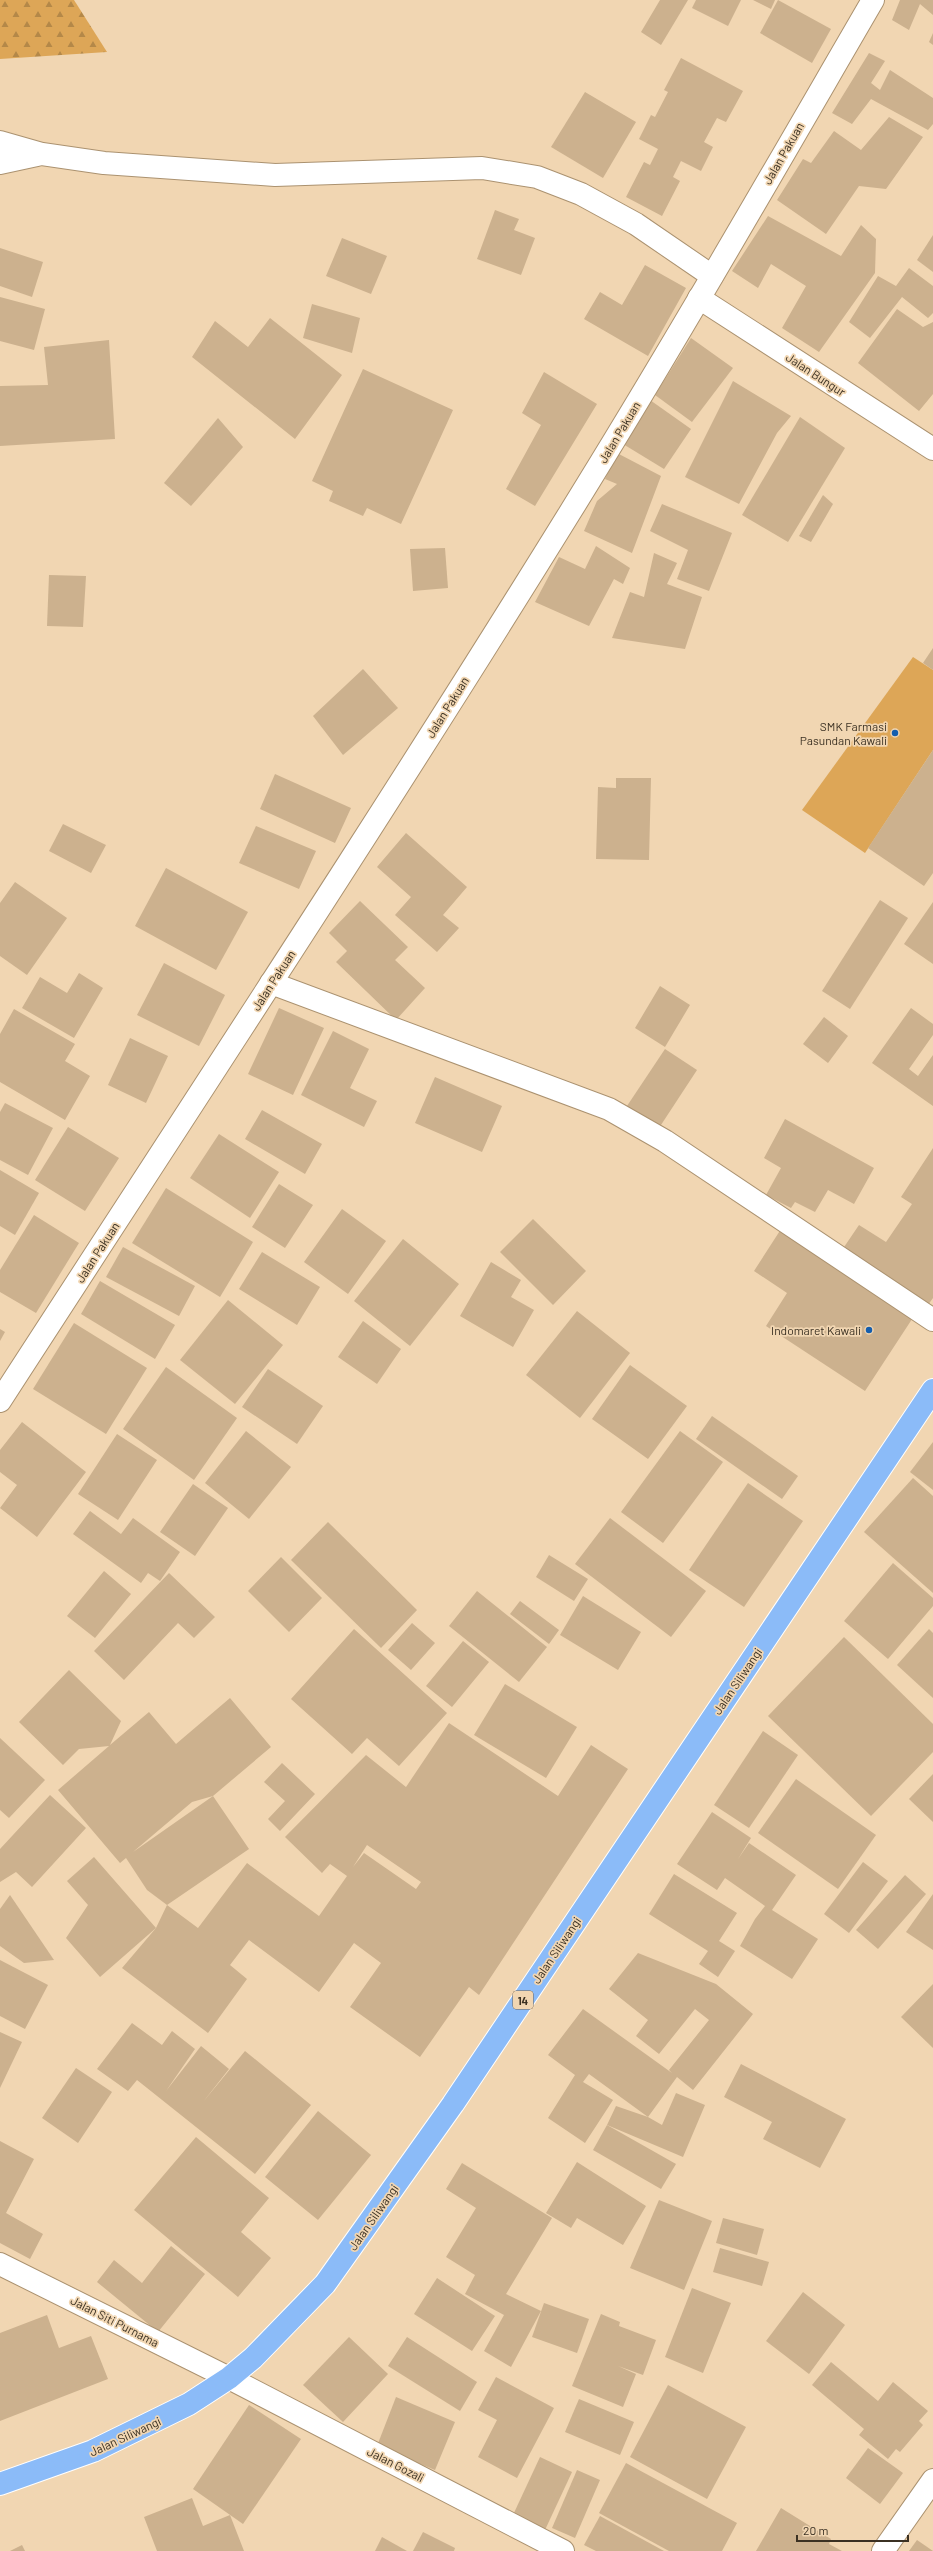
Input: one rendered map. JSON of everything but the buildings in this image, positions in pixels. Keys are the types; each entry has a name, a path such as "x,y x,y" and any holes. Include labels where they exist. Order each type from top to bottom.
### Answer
{"highway":[{"name":"Jalan Siliwangi","path":"0,2484 93,2451 159,2421 229,2378 285,2327 325,2284 453,2104 933,1390"}],"street":[{"name":"Jalan Pakuan","path":"0,1401 271,983 570,513 712,276 873,0"},
{"path":"0,142 42,154 104,163 275,175 482,168 537,177 581,194 636,224 712,276"},
{"path":"0,163 42,154"},
{"name":"Jalan Bungur","path":"699,298 933,450"},
{"path":"271,983 609,1109 665,1141 933,1320"},
{"name":"Jalan Siti Purnama","path":"0,2264 229,2378"},
{"name":"Jalan Gozali","path":"229,2378 563,2551"},
{"path":"883,2551 933,2480"}],"green space":[{"path":"0,0 74,0 107,52 0,59"},
{"name":"SMK Farmasi Pasundan Kawali","path":"913,657 933,670 933,750 865,853 802,810"}],"place":[{"name":"SMK Farmasi Pasundan Kawali","path":"895,733"},
{"name":"Indomaret Kawali","path":"869,1330"}]}
